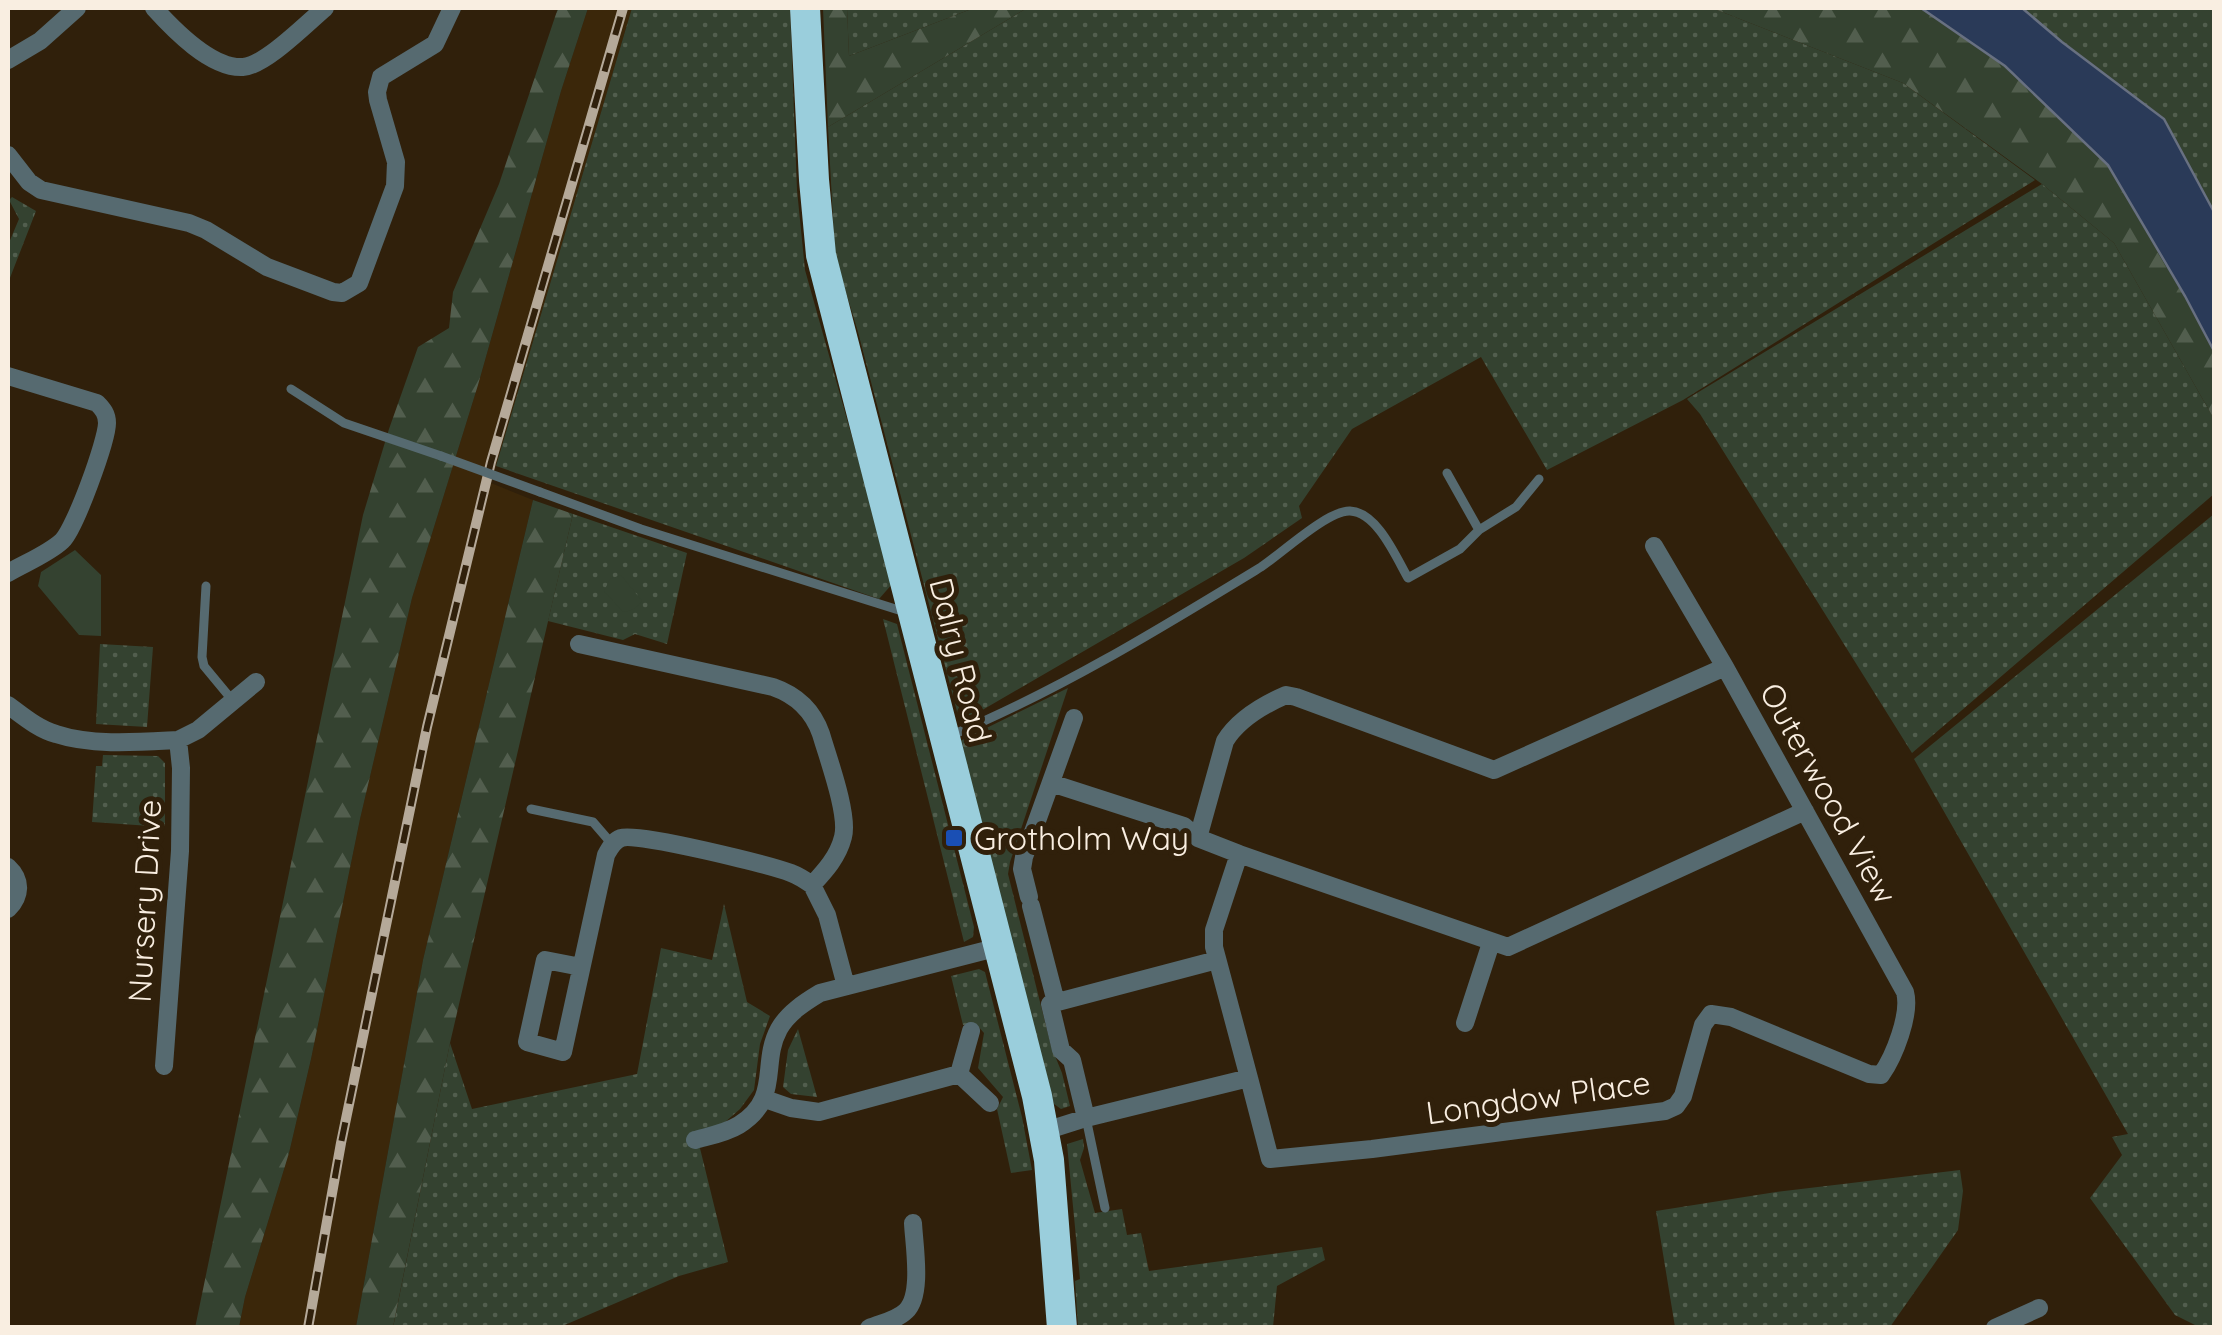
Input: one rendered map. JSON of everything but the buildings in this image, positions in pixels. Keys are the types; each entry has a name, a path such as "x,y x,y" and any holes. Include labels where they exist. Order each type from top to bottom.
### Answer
{"highway":[{"name":"Dalry Road","path":"805,8 821,256 1044,1131 1054,1204 1062,1328"}],"street":[{"path":"8,60 40,40 77,8"},
{"path":"154,8 190,44 228,64 244,67 276,50 325,8"},
{"path":"8,154 29,182 41,190 190,223 267,267 342,293 359,283 395,186 396,162 378,100 381,77 434,44 452,8"},
{"path":"8,376 97,402 104,410 107,426 70,532 55,546 8,572"},
{"name":"Outerwood View","path":"1654,546 1726,667 1905,992 1907,1012 1881,1075"},
{"path":"579,644 773,687 808,710 821,734 845,820 844,837 831,864 812,885"},
{"path":"1198,838 1225,741 1242,721 1286,695 1494,770 1726,667"},
{"path":"8,705 58,735 122,743 178,740 198,730 256,682"},
{"path":"1074,718 1022,869 1061,1050 1072,1060 1086,1118"},
{"name":"Nursery Drive","path":"164,1066 180,851 182,768 178,740"},
{"path":"1051,782 1184,826 1198,838 1239,854 1508,947 1805,811"},
{"path":"581,967 545,960 528,1042 564,1052 606,856 619,839 637,836 789,872 812,885 827,914 846,986"},
{"path":"1044,1131 1249,1078 1217,960 1214,930 1239,854"},
{"path":"8,866 18,886 18,895 8,909"},
{"path":"1465,1023 1491,942"},
{"path":"695,1140 738,1126 765,1099 779,1029 807,1000 820,993 999,946"},
{"path":"1053,1003 1217,960"},
{"name":"Longdow Place","path":"1249,1078 1270,1158 1372,1150 1665,1110 1676,1106 1682,1096 1711,1014 1731,1017 1869,1074 1881,1075"},
{"path":"959,1074 971,1031"},
{"path":"765,1099 820,1112 959,1074"},
{"path":"959,1074 990,1103"},
{"path":"869,1328 901,1315 914,1300 913,1222"},
{"path":"1994,1328 2038,1308"}],"lane":[{"path":"292,388 344,422 641,529 912,615"},
{"path":"1447,473 1479,530"},
{"path":"945,738 1000,716 1100,662 1282,554 1328,517 1355,511 1372,521 1408,578 1460,549 1479,530 1516,507 1540,479"},
{"path":"206,586 204,666 232,701"},
{"path":"531,809 593,822 612,844"},
{"path":"1086,1118 1105,1208"}],"shaded area":[{"path":"588,8 632,8 491,483 533,500 423,960 356,1327 239,1328 289,1153 412,598"}],"green space":[{"path":"558,8 588,8 412,598 289,1153 239,1327 195,1328 363,515 418,347 449,328 453,292 499,184"},
{"path":"632,8 790,8 797,190 805,270 893,583 879,599 496,466"},
{"path":"823,8 847,8 849,56 974,8 1027,8 828,127"},
{"path":"847,8 974,8 849,56"},
{"path":"1027,8 1712,8 1903,83 2035,180 1683,400 1547,470 1481,357 1352,429 1299,506 1302,518 1244,558 960,723 835,256 828,127"},
{"path":"1712,8 1921,8 2005,66 2108,165 2214,351 2214,419 2114,243 2042,184 1903,83"},
{"path":"2022,8 2214,8 2214,212 2164,119"},
{"path":"2042,184 2114,243 2214,419 2214,494 1912,753 1687,399"},
{"path":"12,197 36,211 8,283 8,245 19,219 9,200"},
{"path":"533,500 573,514 450,1043 393,1327 356,1327 423,960"},
{"path":"573,514 687,553 667,644 635,634 623,640 548,621"},
{"path":"2214,514 2214,1327 2199,1327 2175,1315 2090,1198 2122,1155 2112,1137 2128,1134 1914,759"},
{"path":"75,550 101,575 101,636 79,635 38,586 41,572"},
{"path":"621,575 642,601 623,612 604,591 610,579"},
{"path":"883,619 897,624 974,927 973,937 964,942"},
{"path":"100,644 153,647 147,727 96,724"},
{"path":"1068,688 1008,874 1070,1106 1061,1109 1054,1104 960,741"},
{"path":"103,755 158,756 165,763 165,827 92,822 96,766 102,766"},
{"path":"724,904 747,1002 770,1016 760,1044 754,1090 724,1123 696,1132 728,1262 679,1276 560,1327 393,1328 450,1043 472,1109 637,1074 661,948 712,960"},
{"path":"979,969 985,972 1032,1170 1011,1173 997,1109 1003,1097 978,1068 984,1033 977,1025 963,1025 951,976"},
{"path":"798,1029 817,1097 791,1094 783,1087 788,1050"},
{"path":"1083,1139 1080,1160 1095,1213 1122,1209 1127,1235 1141,1233 1149,1271 1322,1247 1325,1260 1277,1286 1273,1327 1078,1327 1075,1281 1080,1279 1067,1144"},
{"path":"1960,1170 1963,1191 1958,1230 1890,1327 1675,1327 1656,1211"}],"water":[{"path":"1921,8 2022,8 2164,119 2214,212 2214,351 2108,165 2005,66"}],"railway":[{"path":"308,1328 341,1143 427,727 491,462 623,8"}],"place":[{"name":"Grotholm Way","path":"954,838"}]}
